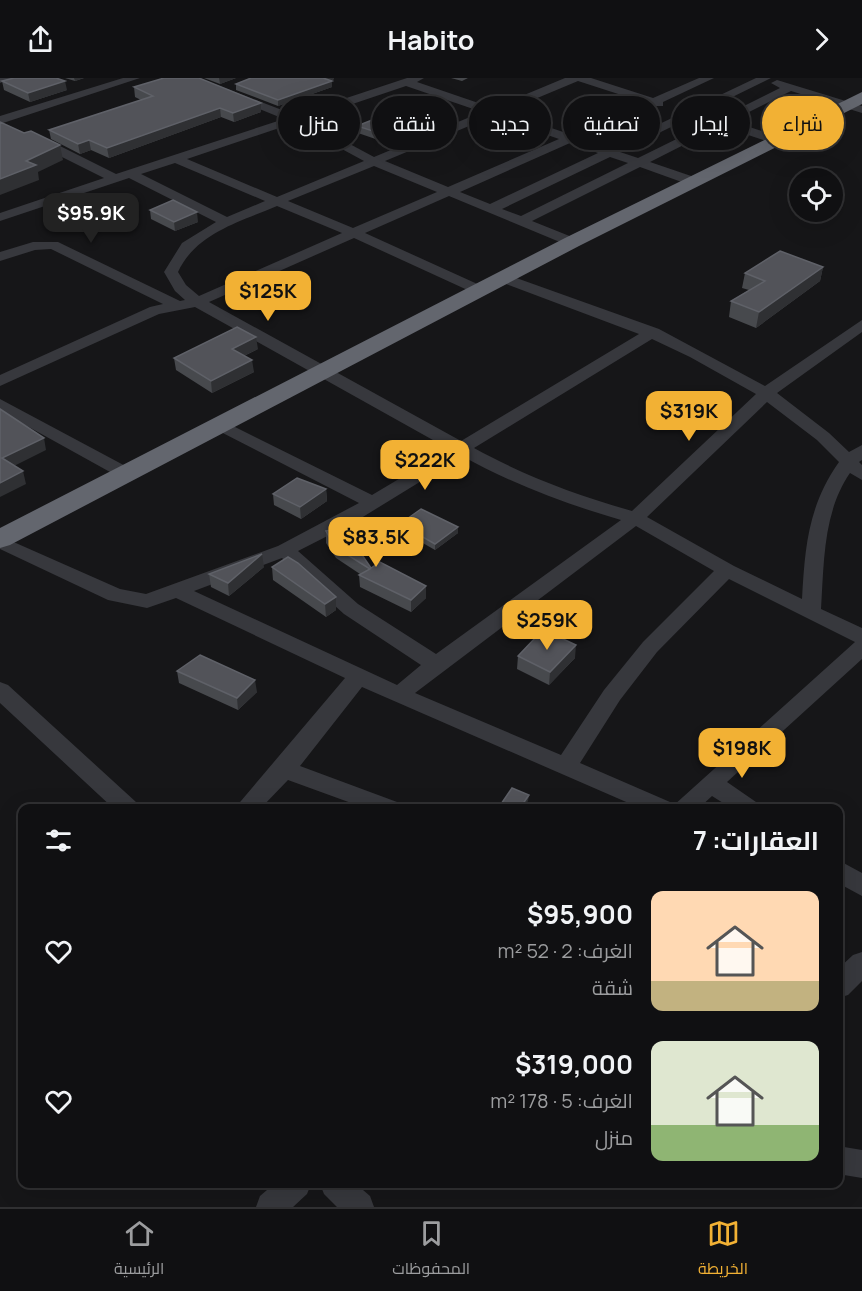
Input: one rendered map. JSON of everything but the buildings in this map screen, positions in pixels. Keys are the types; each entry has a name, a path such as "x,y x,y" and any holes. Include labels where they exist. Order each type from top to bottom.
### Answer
{"highway":[{"path":"0,540 572,242 762,147"}],"street":[{"path":"0,80 7,78"},
{"path":"0,121 134,78"},
{"path":"189,78 278,113"},
{"path":"531,96 575,78"},
{"path":"580,78 636,96"},
{"path":"660,99 708,78"},
{"path":"725,96 762,78 857,104"},
{"path":"360,97 412,80 469,102"},
{"path":"219,90 236,84"},
{"path":"750,107 790,87"},
{"path":"0,121 117,178"},
{"path":"469,121 227,222 194,239 179,252 171,272 180,288 197,302 513,477 560,496 635,518 727,570 862,637"},
{"path":"490,209 672,122"},
{"path":"0,217 178,160 278,125"},
{"path":"0,381 88,338 175,304 197,302 563,142"},
{"path":"522,221 672,146"},
{"path":"353,150 373,161 572,242"},
{"path":"605,150 695,182"},
{"path":"178,160 355,234 479,290"},
{"path":"131,174 227,222"},
{"path":"0,257 33,246 53,245 175,304"},
{"path":"503,278 653,332 707,357 768,392 837,447 855,455 862,475"},
{"path":"399,695 436,664 635,518 768,392 862,325"},
{"path":"0,540 115,596 134,601 147,601 174,589 285,550 372,503 653,332"},
{"path":"0,404 125,473"},
{"path":"219,424 372,503"},
{"path":"811,612 817,530 828,492 855,455"},
{"path":"285,550 351,609 436,664"},
{"path":"565,768 612,695 650,647 727,570"},
{"path":"174,589 399,695 652,804"},
{"path":"689,804 862,647"},
{"path":"251,804 284,769 359,676"},
{"path":"0,690 124,804"},
{"path":"284,769 378,804"},
{"path":"712,784 742,804"},
{"path":"843,873 862,886"},
{"path":"843,982 862,963"},
{"path":"843,1161 862,1164"},
{"path":"271,1207 292,1188"},
{"path":"339,1188 359,1207"}]}
